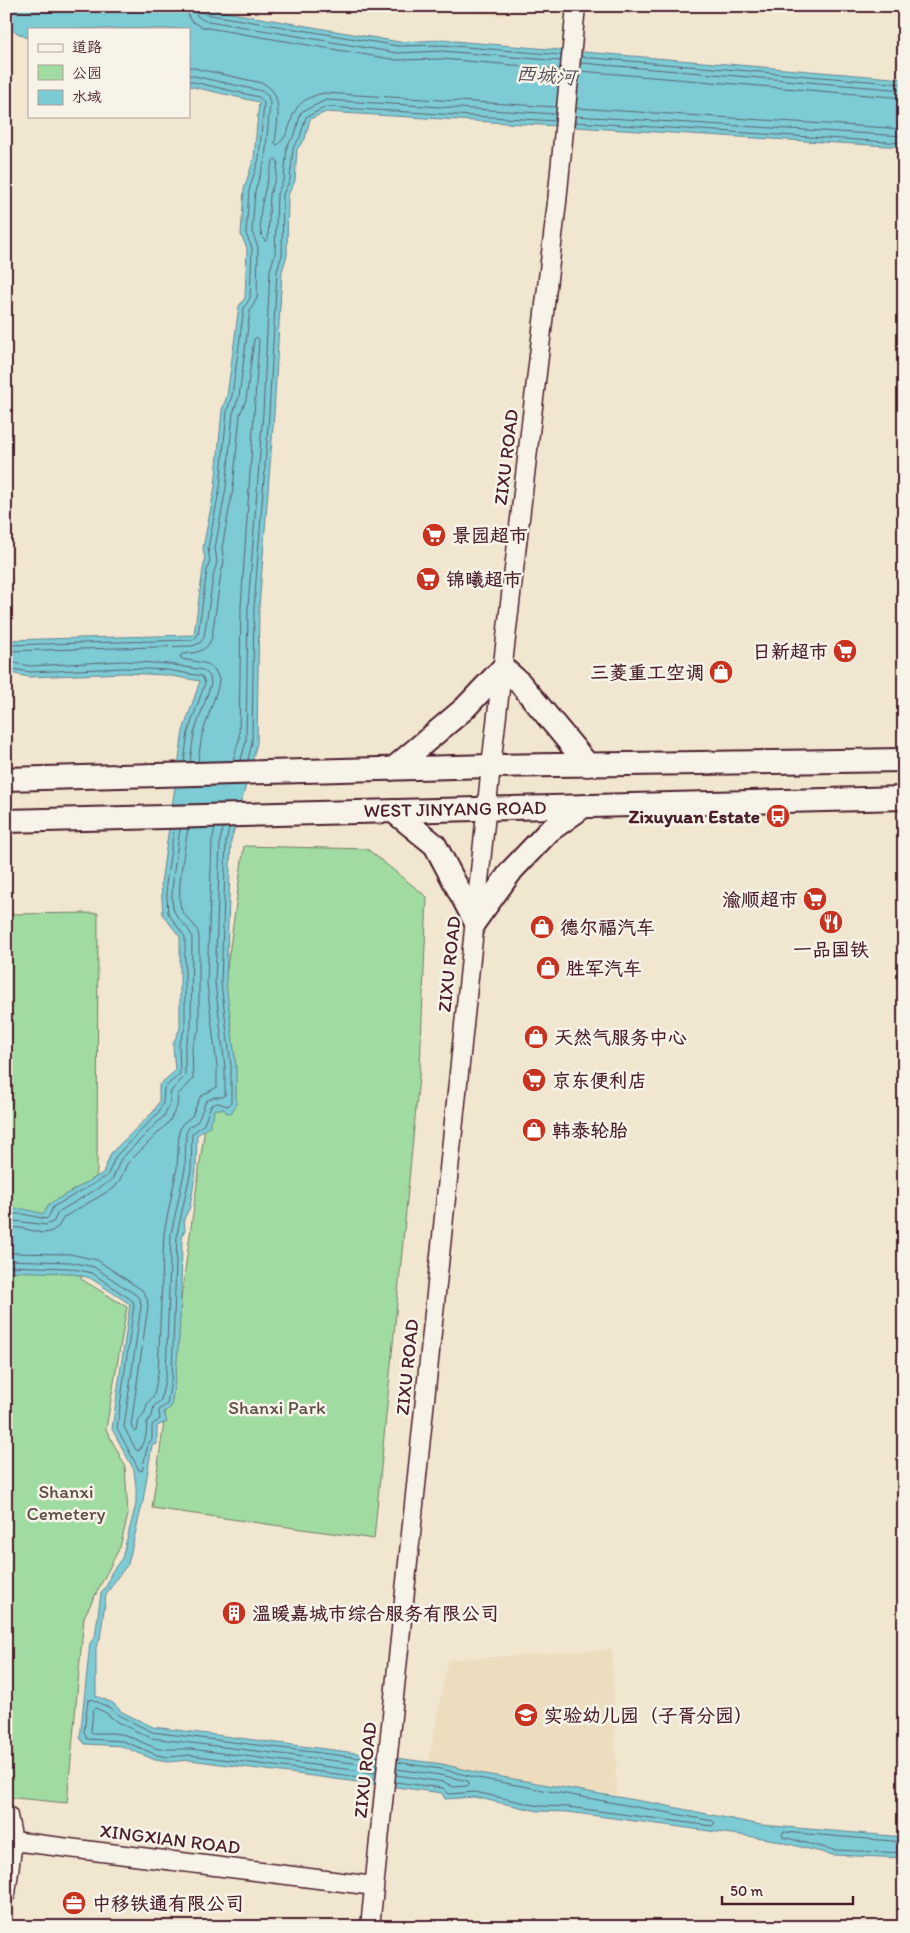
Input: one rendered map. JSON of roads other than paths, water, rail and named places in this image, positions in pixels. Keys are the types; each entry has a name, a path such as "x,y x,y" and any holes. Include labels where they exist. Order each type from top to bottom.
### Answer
{"main road":[{"path":"393,769 464,709 503,668 520,683 588,765"},
{"path":"6,779 491,766 904,760"},
{"name":"WEST JINYANG ROAD","path":"6,821 904,798"},
{"path":"393,811 435,845 475,920 512,870 550,831 584,806"}],"street":[{"name":"ZIXU ROAD","path":"370,1927 491,766 564,140 576,6"},
{"path":"6,1815 8,1816 13,1841 6,1894"},
{"name":"XINGXIAN ROAD","path":"13,1841 374,1886"}],"water":[{"name":"西城河","path":"6,6 191,6 399,42 442,40 904,79 904,147 326,112 310,119 305,139 297,149 295,181 288,195 287,256 282,271 274,414 259,607 257,743 231,841 226,983 236,1066 236,1105 231,1113 227,1113 224,1109 214,1109 210,1126 197,1135 196,1170 190,1207 184,1219 185,1230 182,1235 179,1343 171,1407 164,1412 167,1422 157,1426 157,1444 152,1445 143,1501 128,1564 106,1595 100,1639 96,1647 96,1696 113,1703 122,1712 153,1727 442,1764 479,1773 658,1804 761,1825 904,1837 904,1858 833,1855 769,1839 568,1812 538,1811 474,1797 445,1799 442,1793 190,1760 168,1762 155,1760 122,1746 85,1744 80,1738 90,1643 95,1637 101,1593 107,1585 111,1573 122,1558 136,1504 134,1470 112,1429 130,1304 90,1278 69,1273 6,1271 6,1209 24,1209 44,1214 49,1204 103,1173 111,1153 154,1111 159,1102 159,1085 175,1071 173,1044 180,1028 180,937 163,915 161,883 183,731 200,681 166,675 124,673 29,677 6,672 6,640 194,635 205,561 203,548 215,487 222,410 227,396 239,306 245,298 247,248 241,235 244,189 254,158 259,102 190,86 190,28 28,28 28,38 6,27"}],"place":[{"name":"景园超市","path":"434,535"},
{"name":"锦曦超市","path":"428,579"},
{"name":"日新超市","path":"845,651"},
{"name":"三菱重工空调","path":"721,672"},
{"name":"Zixuyuan Estate","path":"778,816"},
{"name":"渝顺超市","path":"815,899"},
{"name":"一品国铁","path":"831,922"},
{"name":"德尔福汽车","path":"542,927"},
{"name":"胜军汽车","path":"548,968"},
{"name":"天然气服务中心","path":"536,1037"},
{"name":"京东便利店","path":"534,1080"},
{"name":"韩泰轮胎","path":"534,1130"},
{"name":"温暖嘉城市综合服务有限公司","path":"234,1613"},
{"name":"实验幼儿园（子胥分园）","path":"526,1715"},
{"name":"中移铁通有限公司","path":"74,1903"}],"park label":[{"name":"Shanxi Park","path":"277,1407"},
{"name":"Shanxi Cemetery","path":"66,1502"}]}
